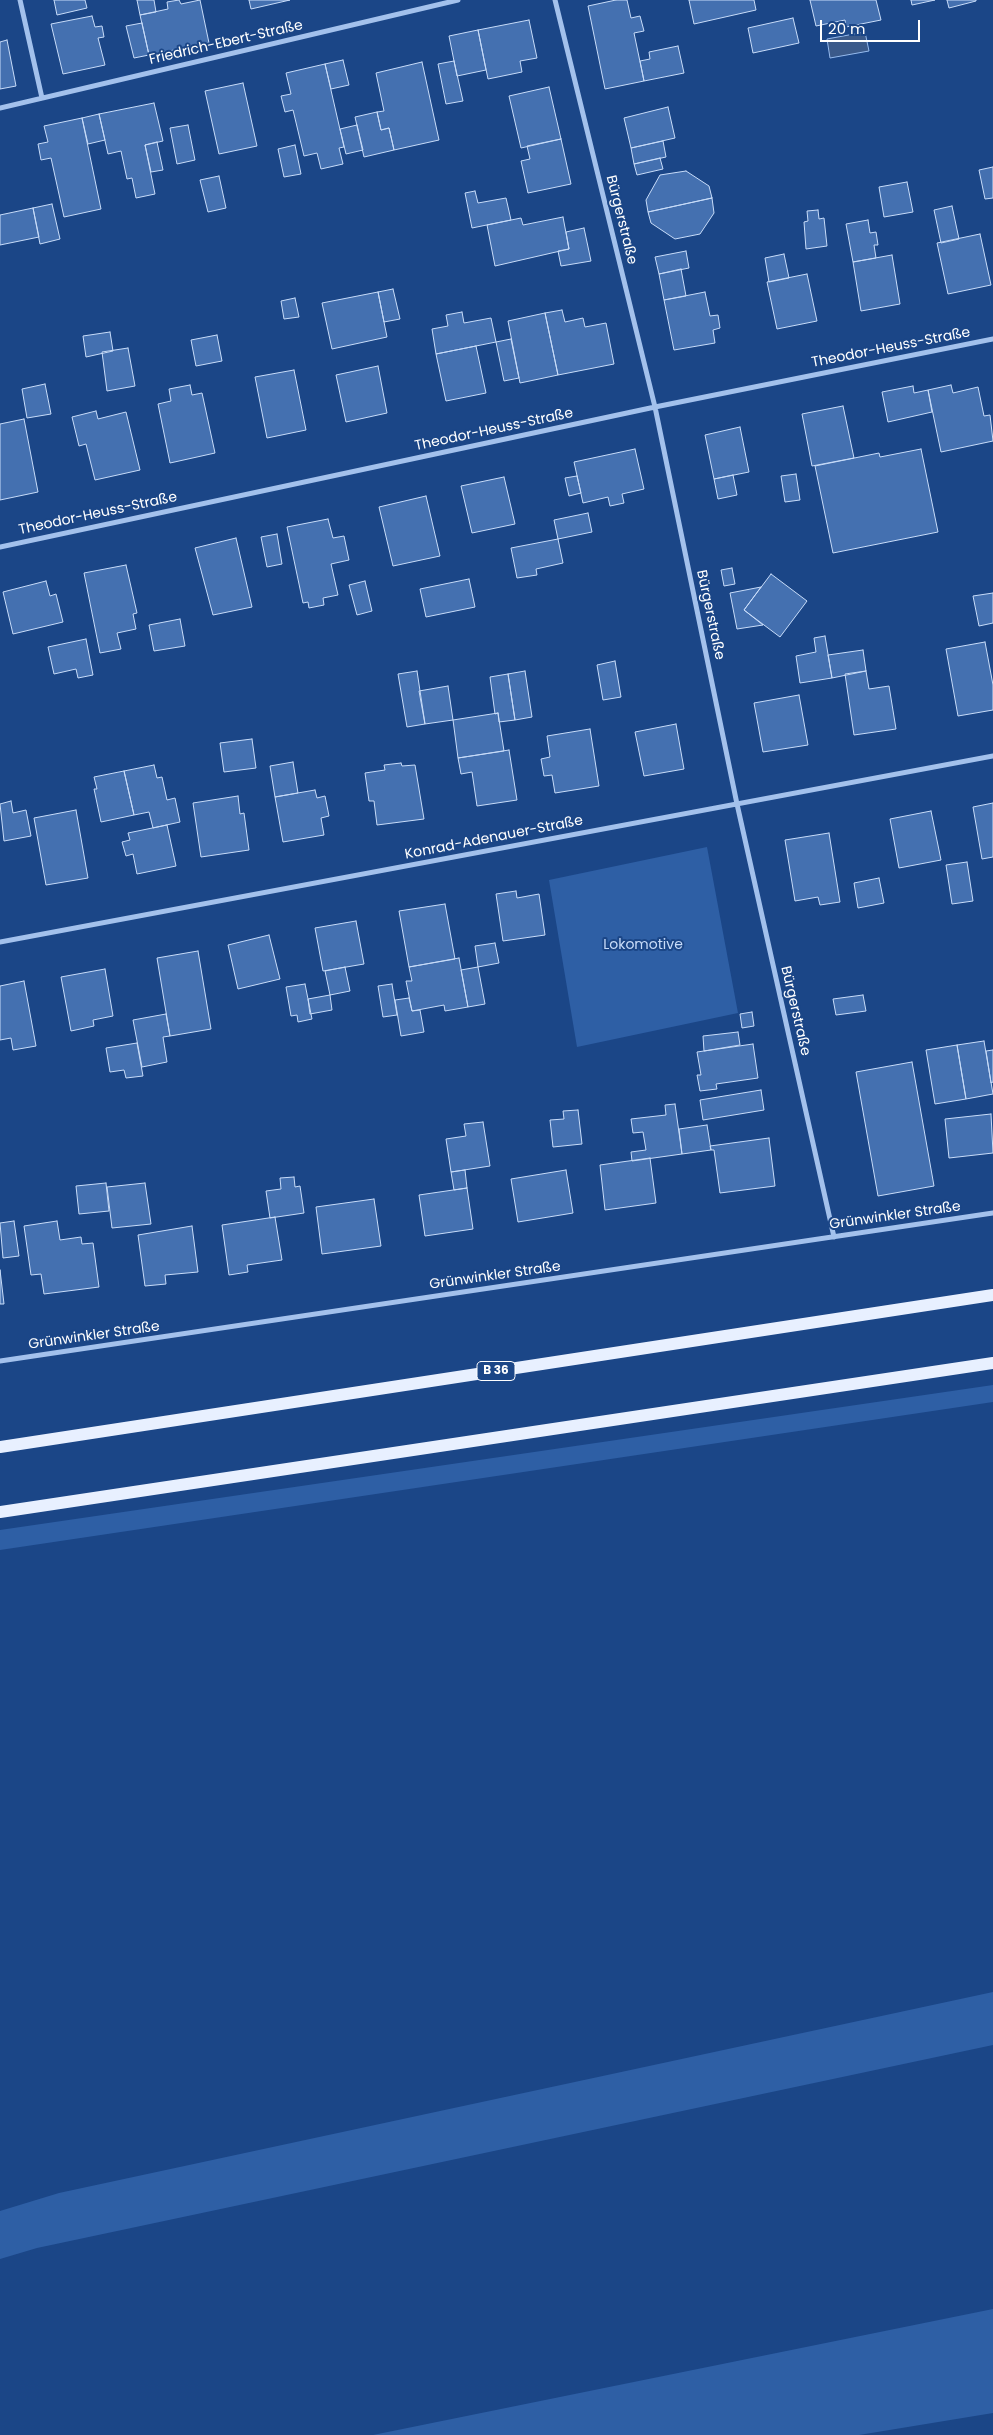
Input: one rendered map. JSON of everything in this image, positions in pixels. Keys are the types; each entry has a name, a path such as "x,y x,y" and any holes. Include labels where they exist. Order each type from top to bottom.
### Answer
{"main road":[{"name":"B 36","path":"0,1447 993,1295"},
{"path":"0,1512 993,1363"}],"street":[{"path":"20,0 42,98"},
{"name":"Friedrich-Ebert-Straße","path":"0,108 458,0"},
{"name":"Bürgerstraße","path":"555,0 655,407 737,804 834,1237"},
{"name":"Theodor-Heuss-Straße","path":"0,546 655,407 993,339"},
{"name":"Konrad-Adenauer-Straße","path":"0,942 993,756"},
{"name":"Grünwinkler Straße","path":"0,1361 993,1213"}],"green space":[{"name":"Lokomotive","path":"707,847 738,1013 577,1047 549,880"},
{"path":"993,1385 993,1402 0,1550 0,1530"},
{"path":"993,1992 993,2045 37,2248 0,2259 0,2211 59,2193"},
{"path":"993,2309 993,2413 859,2435 373,2435"}],"shaded area":[{"path":"865,32 869,51 830,58 827,39"}],"building":[{"path":"54,0 85,0 87,8 57,15"},
{"path":"137,0 154,0 156,12 140,15"},
{"path":"179,0 181,4 200,0 209,43 149,55 140,15 168,9 167,2"},
{"path":"249,0 290,0 251,9"},
{"path":"616,0 627,0 631,18 640,16 644,31 634,33 644,81 605,89 588,6"},
{"path":"689,0 754,0 756,10 694,24"},
{"path":"810,0 876,0 881,20 846,27 845,20 816,26"},
{"path":"911,0 935,0 912,5"},
{"path":"947,0 976,0 976,1 949,8"},
{"path":"92,16 95,27 102,26 104,37 98,38 105,65 63,74 51,24"},
{"path":"793,18 799,43 753,53 748,28"},
{"path":"529,20 537,58 520,61 522,72 488,79 478,30"},
{"path":"142,23 149,55 134,58 126,26"},
{"path":"478,30 486,70 457,76 449,36"},
{"path":"7,40 16,86 0,89 0,42"},
{"path":"678,46 684,73 644,81 640,61 650,59 649,52"},
{"path":"343,60 349,85 331,89 325,64"},
{"path":"454,61 463,101 446,104 438,64"},
{"path":"422,62 439,140 394,150 389,128 381,130 377,112 384,111 376,73"},
{"path":"325,64 344,147 339,148 343,164 321,169 317,153 304,156 293,110 285,112 281,96 291,94 286,73"},
{"path":"243,83 257,146 219,154 205,91"},
{"path":"549,87 561,139 521,148 509,96"},
{"path":"154,103 163,141 145,145 155,194 136,198 132,178 127,179 121,151 108,154 99,114"},
{"path":"668,107 675,138 631,148 624,118"},
{"path":"377,112 381,130 389,128 394,150 364,157 355,117"},
{"path":"99,114 105,140 88,144 82,118"},
{"path":"82,118 101,209 64,217 51,158 41,160 38,144 48,142 44,126"},
{"path":"188,125 195,160 177,164 170,128"},
{"path":"357,125 363,150 346,154 340,129"},
{"path":"561,139 571,184 528,193 521,161 530,159 527,146"},
{"path":"663,141 666,157 634,164 631,148"},
{"path":"157,142 163,170 151,172 145,145"},
{"path":"295,145 301,174 284,177 278,149"},
{"path":"660,158 663,169 637,175 634,164"},
{"path":"993,167 993,198 985,199 979,170"},
{"path":"686,171 709,186 712,198 648,212 646,200 660,175"},
{"path":"219,176 226,208 208,212 200,180"},
{"path":"907,182 913,212 884,217 879,187"},
{"path":"475,191 478,203 506,198 511,220 472,228 465,193"},
{"path":"712,198 714,213 700,234 675,239 651,223 648,212"},
{"path":"52,204 60,239 40,244 33,208"},
{"path":"952,206 959,239 941,243 934,210"},
{"path":"33,208 39,237 0,245 0,215"},
{"path":"818,210 819,219 824,218 827,246 806,249 804,222 808,221 807,211"},
{"path":"563,217 569,249 495,266 487,225 521,218 523,225"},
{"path":"868,220 870,233 876,232 878,245 874,245 876,258 853,262 846,224"},
{"path":"584,228 591,261 561,266 558,251 569,249 566,232"},
{"path":"980,234 991,285 948,294 937,243"},
{"path":"686,251 689,268 659,274 655,257"},
{"path":"784,254 789,278 769,282 765,258"},
{"path":"892,255 900,304 861,311 853,262"},
{"path":"681,269 686,296 664,300 659,274"},
{"path":"807,274 817,321 777,329 767,282"},
{"path":"393,289 400,319 384,322 378,292"},
{"path":"378,292 387,337 332,349 322,303"},
{"path":"705,292 710,316 718,315 720,328 713,330 715,343 674,350 664,300"},
{"path":"295,298 299,317 284,319 281,301"},
{"path":"562,310 565,322 583,318 585,327 606,323 614,364 558,375 545,313"},
{"path":"462,312 464,323 491,318 496,342 436,354 432,329 448,326 446,315"},
{"path":"545,313 558,375 520,383 508,321"},
{"path":"110,332 113,351 86,357 83,336"},
{"path":"217,335 222,361 196,366 191,340"},
{"path":"511,339 519,378 504,381 496,342"},
{"path":"476,346 486,393 446,401 436,354"},
{"path":"128,348 135,386 107,391 102,352"},
{"path":"378,366 387,413 346,422 336,375"},
{"path":"294,370 306,430 267,438 255,377"},
{"path":"45,384 51,414 27,418 22,389"},
{"path":"190,385 192,395 202,393 215,453 170,463 158,404 171,401 169,389"},
{"path":"951,385 953,393 978,387 984,416 990,415 993,441 941,452 928,390"},
{"path":"913,386 914,393 928,390 932,412 888,422 882,392"},
{"path":"843,406 854,458 812,466 802,414"},
{"path":"96,411 98,419 126,412 140,470 95,480 86,444 79,446 72,417"},
{"path":"24,419 38,492 0,500 0,424"},
{"path":"740,427 749,472 714,479 705,435"},
{"path":"635,449 644,489 622,494 624,503 610,506 608,497 583,503 574,462"},
{"path":"921,449 938,532 833,553 815,466 879,453 880,457"},
{"path":"796,474 800,500 785,502 781,476"},
{"path":"733,475 737,495 718,499 714,479"},
{"path":"577,476 581,493 569,496 565,478"},
{"path":"504,477 515,524 472,533 461,486"},
{"path":"426,496 440,556 393,566 379,507"},
{"path":"588,513 592,532 558,539 554,520"},
{"path":"328,519 333,538 344,536 349,560 331,564 338,595 323,598 324,605 309,608 308,602 303,603 287,527"},
{"path":"277,534 282,564 267,567 261,537"},
{"path":"236,538 252,607 213,615 195,548"},
{"path":"558,539 563,563 536,569 537,575 517,578 511,548"},
{"path":"126,565 137,613 133,614 136,629 117,633 121,649 100,653 84,573"},
{"path":"732,568 735,584 724,586 721,570"},
{"path":"771,574 807,601 780,637 744,610"},
{"path":"469,579 475,607 426,617 420,589"},
{"path":"46,581 50,596 56,594 63,622 13,634 3,592"},
{"path":"365,581 372,611 357,615 349,585"},
{"path":"761,587 744,610 763,625 737,629 730,593"},
{"path":"993,593 993,623 979,626 973,596"},
{"path":"180,619 185,646 154,651 149,625"},
{"path":"825,636 832,678 800,683 796,656 816,652 814,638"},
{"path":"86,639 93,675 78,678 76,669 54,674 48,647"},
{"path":"985,642 993,685 993,710 958,716 946,649"},
{"path":"863,650 866,671 832,678 828,655"},
{"path":"615,661 621,697 603,700 597,665"},
{"path":"417,671 425,724 407,727 398,674"},
{"path":"525,671 532,717 515,720 508,674"},
{"path":"866,671 869,689 889,686 896,729 854,735 845,674"},
{"path":"508,674 515,720 499,722 498,713 495,714 490,677"},
{"path":"448,686 453,720 425,724 419,691"},
{"path":"799,695 808,745 763,752 754,703"},
{"path":"498,713 504,751 458,758 453,720"},
{"path":"676,724 684,769 644,776 635,732"},
{"path":"590,729 599,786 555,793 552,775 544,776 541,759 550,757 547,736"},
{"path":"252,739 256,768 224,772 220,743"},
{"path":"509,750 517,800 477,806 472,772 461,774 458,758"},
{"path":"293,762 298,793 275,797 270,766"},
{"path":"401,763 402,766 415,765 424,819 377,825 374,801 369,801 365,773 385,770 384,765"},
{"path":"154,765 157,778 162,777 167,800 175,798 180,822 153,828 149,812 134,815 124,771"},
{"path":"124,771 134,815 101,822 94,789 97,789 94,777"},
{"path":"315,790 317,798 325,796 329,816 321,818 324,835 283,842 275,797"},
{"path":"238,796 240,814 244,813 249,850 201,857 193,803"},
{"path":"11,801 13,813 26,810 31,836 4,841 0,804"},
{"path":"993,803 993,857 982,859 973,807"},
{"path":"76,810 88,878 46,885 34,818"},
{"path":"931,811 941,860 899,868 890,819"},
{"path":"167,825 176,866 137,874 133,854 126,856 122,842 130,840 128,833"},
{"path":"829,833 840,902 820,905 818,897 795,901 785,840"},
{"path":"967,862 973,901 952,904 946,865"},
{"path":"879,878 884,903 858,908 854,883"},
{"path":"516,891 517,898 539,894 545,935 503,941 496,894"},
{"path":"445,904 455,959 409,967 399,911"},
{"path":"356,921 364,964 323,971 315,928"},
{"path":"269,935 280,979 238,989 228,945"},
{"path":"495,943 499,963 478,967 475,946"},
{"path":"198,951 211,1029 170,1036 157,958"},
{"path":"459,958 468,1007 445,1011 444,1005 412,1011 406,981 412,981 409,967"},
{"path":"345,967 350,991 330,995 325,971"},
{"path":"478,967 485,1004 468,1007 461,970"},
{"path":"105,969 113,1016 93,1020 94,1026 71,1031 61,977"},
{"path":"24,981 36,1046 13,1050 11,1038 0,1040 0,986"},
{"path":"305,984 312,1019 298,1022 297,1015 291,1016 286,987"},
{"path":"392,984 397,1015 383,1017 378,986"},
{"path":"330,995 332,1010 310,1014 308,999"},
{"path":"863,995 866,1011 836,1015 833,999"},
{"path":"409,998 412,1011 420,1010 424,1032 401,1036 395,1000"},
{"path":"752,1012 754,1026 742,1028 740,1014"},
{"path":"166,1014 170,1036 163,1037 167,1062 142,1067 133,1020"},
{"path":"738,1032 740,1045 704,1051 703,1036"},
{"path":"984,1041 993,1094 966,1099 957,1045"},
{"path":"137,1043 143,1076 126,1078 124,1070 110,1072 106,1048"},
{"path":"753,1044 758,1078 716,1084 717,1089 700,1091 697,1075 701,1075 697,1052"},
{"path":"957,1045 966,1099 935,1104 926,1050"},
{"path":"993,1050 993,1082 991,1083 986,1051"},
{"path":"912,1062 934,1186 878,1196 856,1072"},
{"path":"761,1090 764,1110 703,1120 700,1100"},
{"path":"675,1104 682,1154 632,1161 631,1152 646,1150 643,1132 633,1133 631,1119 666,1115 665,1105"},
{"path":"578,1110 582,1144 553,1147 550,1120 564,1119 563,1111"},
{"path":"991,1114 993,1153 949,1158 945,1119"},
{"path":"483,1122 490,1166 451,1172 446,1139 466,1136 464,1124"},
{"path":"707,1125 711,1150 682,1154 679,1129"},
{"path":"769,1138 775,1186 720,1193 714,1150 711,1150 710,1146"},
{"path":"650,1158 656,1203 605,1210 600,1165"},
{"path":"465,1170 467,1188 454,1190 451,1172"},
{"path":"566,1170 573,1213 518,1222 511,1179"},
{"path":"294,1177 295,1187 300,1186 304,1213 270,1218 266,1191 281,1189 280,1178"},
{"path":"106,1183 109,1211 79,1214 76,1186"},
{"path":"145,1183 151,1224 112,1228 107,1187"},
{"path":"467,1188 473,1229 425,1236 419,1195"},
{"path":"374,1199 381,1246 322,1254 316,1207"},
{"path":"275,1217 282,1260 247,1265 248,1272 229,1275 222,1225"},
{"path":"14,1221 19,1256 3,1258 0,1223"},
{"path":"57,1221 60,1240 81,1237 82,1244 93,1243 99,1287 44,1294 41,1274 31,1275 24,1226"},
{"path":"192,1226 198,1272 165,1275 166,1284 145,1286 138,1235"},
{"path":"0,1270 4,1304 0,1304"}]}
